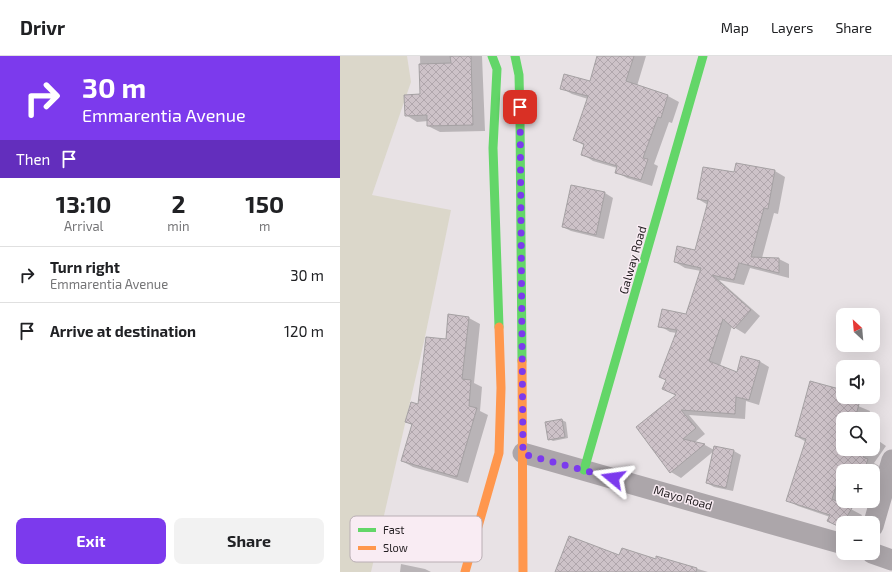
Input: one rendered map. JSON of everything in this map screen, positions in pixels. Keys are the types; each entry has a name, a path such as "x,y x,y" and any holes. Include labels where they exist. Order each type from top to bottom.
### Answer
{"street":[{"path":"481,516 499,453 501,388 493,148 497,69 492,56"},
{"path":"515,56 519,76 520,119 523,572"},
{"name":"Galway Road","path":"584,470 703,56"},
{"name":"Mayo Road","path":"523,454 836,542"},
{"path":"876,516 892,460"},
{"path":"880,556 892,560"},
{"path":"465,572 468,562"}],"shaded area":[{"path":"340,56 407,56 411,82 372,195 451,210 425,337 384,516 350,516 350,562 373,562 371,572 340,572"}],"building":[{"path":"450,56 471,56 473,125 427,126 427,115 405,116 404,95 420,94 419,64 451,63"},
{"path":"597,56 634,56 626,81 668,95 661,118 658,117 643,158 648,159 641,180 615,173 617,166 581,155 584,144 573,140 588,96 560,89 564,74 590,81"},
{"path":"736,163 775,170 768,209 764,208 751,257 779,258 779,273 739,263 734,280 712,275 751,310 734,329 723,319 709,361 737,372 741,356 760,361 749,400 736,397 735,414 681,410 696,428 683,439 705,444 670,473 636,427 676,395 662,389 666,380 659,377 677,330 658,327 662,309 686,314 701,268 674,262 677,246 695,250 708,201 697,199 703,167 734,172"},
{"path":"571,185 605,192 596,235 562,227"},
{"path":"448,314 469,317 462,379 471,380 469,406 477,408 457,477 401,461 412,424 405,422 411,402 418,404 426,337 446,339"},
{"path":"810,381 836,388 836,404 859,404 857,412 836,412 836,456 864,456 863,457 868,459 866,464 836,464 836,487 832,499 836,501 836,508 852,508 847,516 836,516 836,525 827,521 830,515 786,501 806,439 795,436"},
{"path":"562,419 565,437 548,440 545,422"},
{"path":"714,446 734,450 726,488 706,483"},
{"path":"569,536 619,555 622,548 656,559 656,556 697,568 696,572 555,572"}],"traffic: fast":[{"path":"492,56 497,69 493,148 499,327"},
{"path":"515,56 519,75 522,361"},
{"path":"584,470 703,56"}],"traffic: slow":[{"path":"481,516 499,453 501,388 499,327"},
{"path":"522,361 523,572"},
{"path":"465,572 468,562"}],"route":[{"path":"520,107 523,454 613,478"}]}
